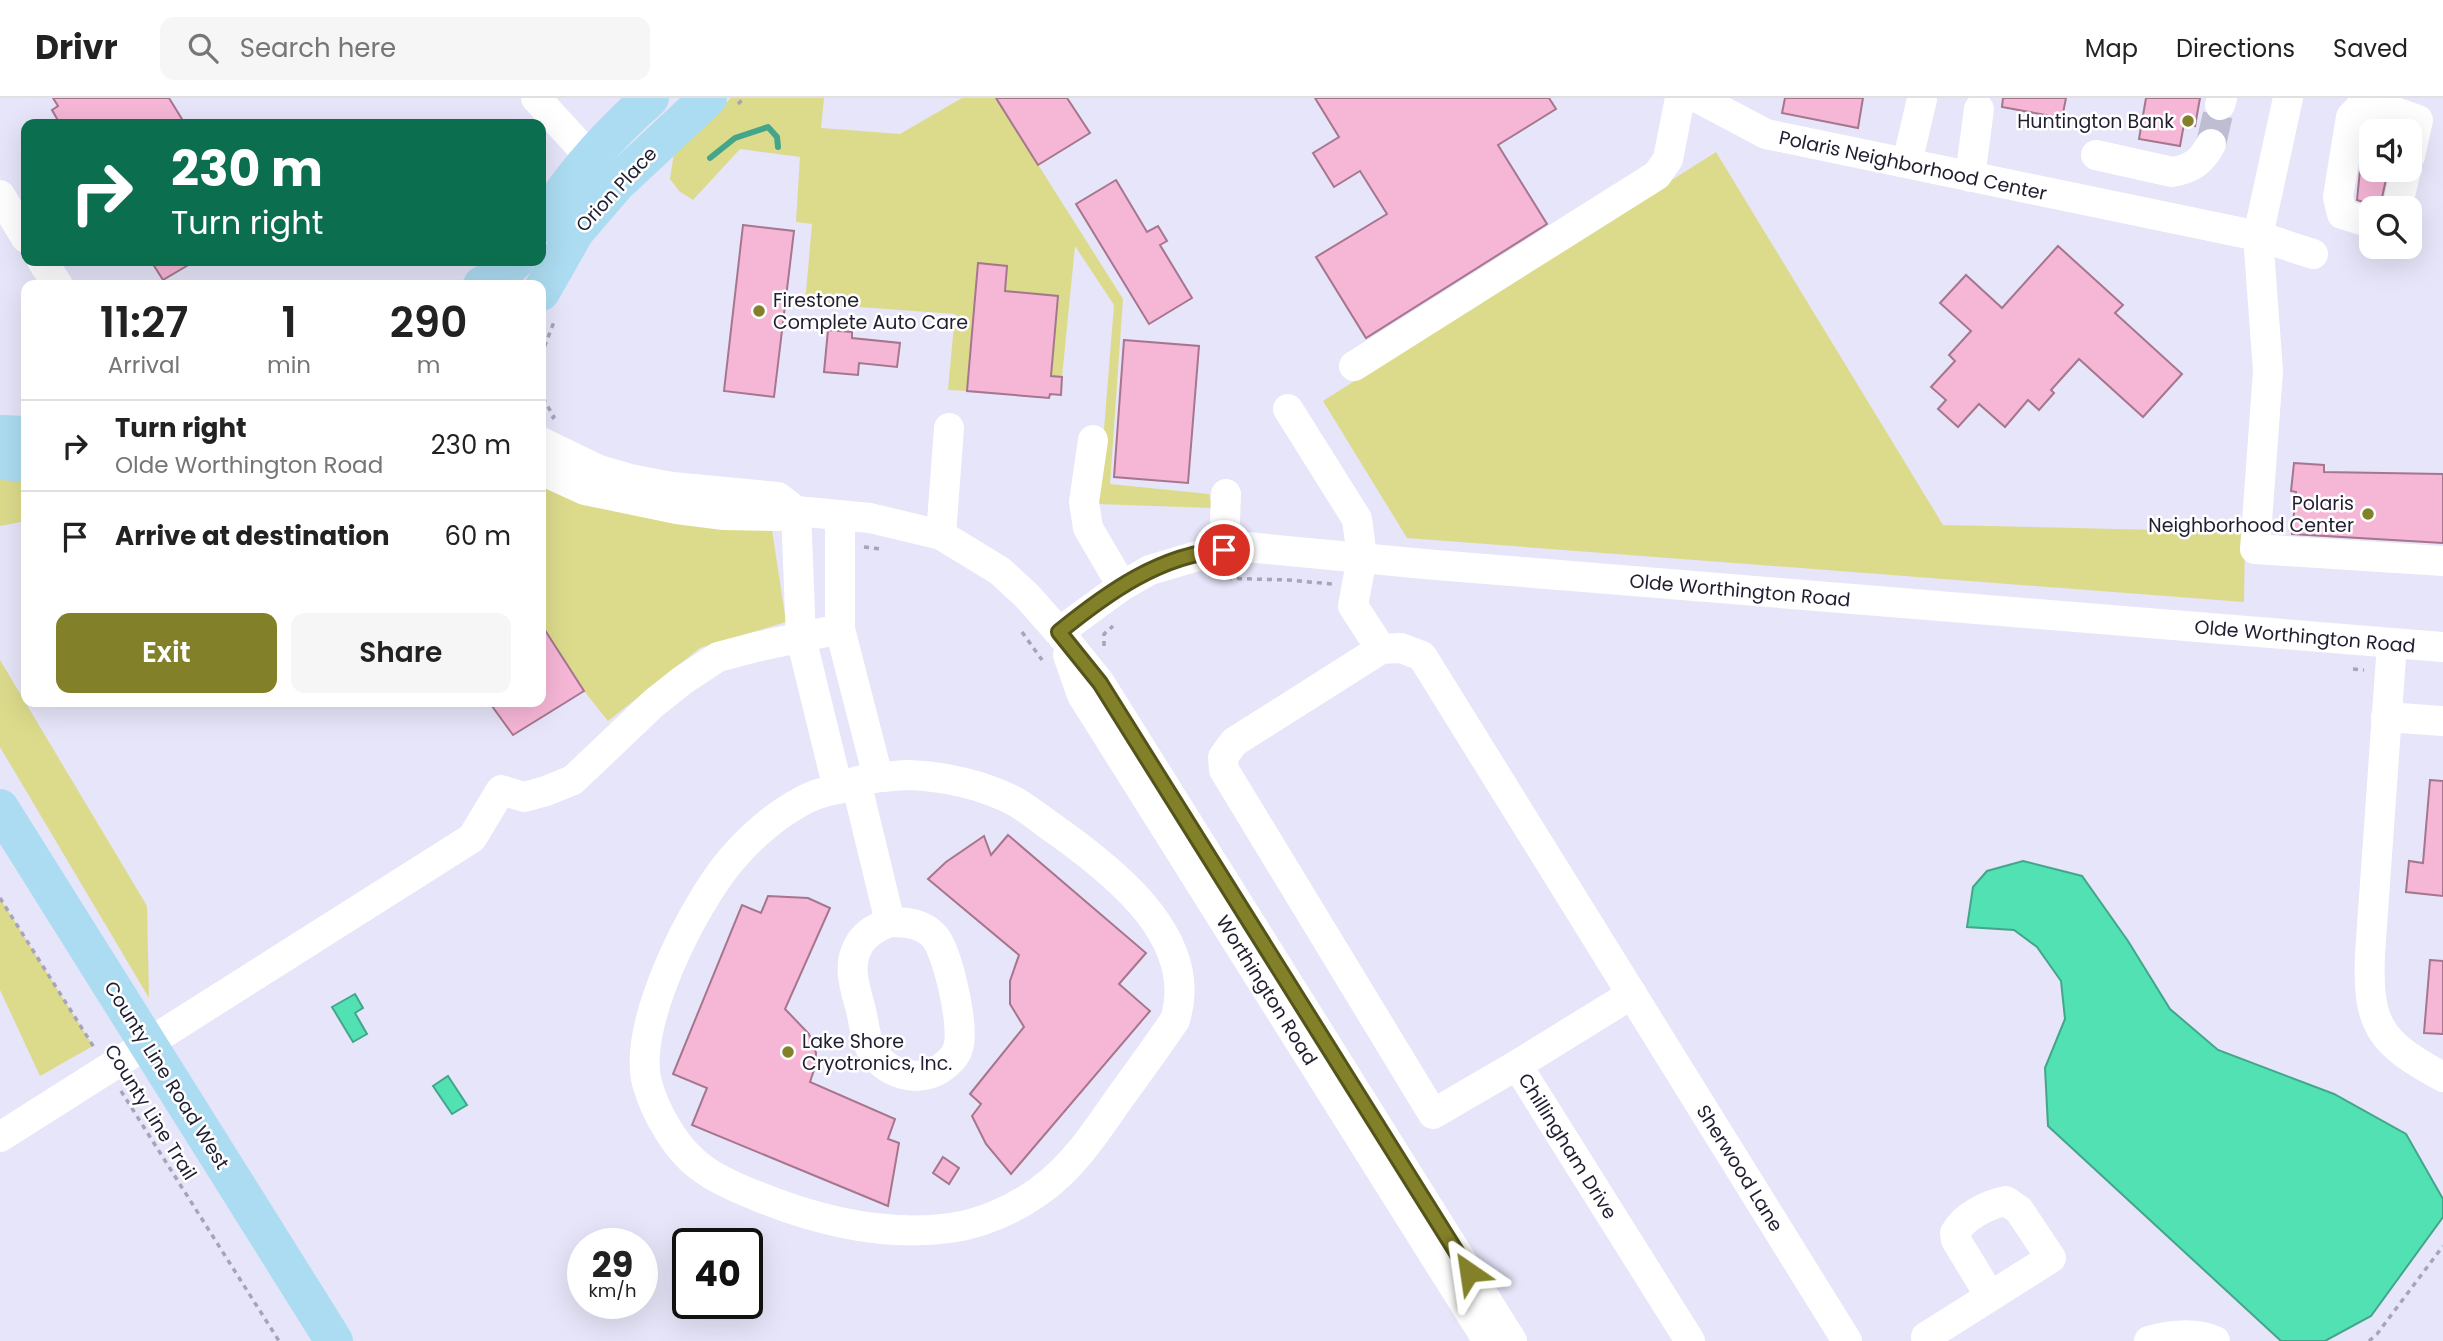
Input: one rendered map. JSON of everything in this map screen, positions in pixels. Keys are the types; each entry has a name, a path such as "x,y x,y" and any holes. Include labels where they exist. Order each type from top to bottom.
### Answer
{"main road":[{"name":"Orion Place","path":"546,217 590,157 650,98"},
{"name":"Orion Place","path":"547,298 575,232 608,193 721,102"},
{"path":"547,298 549,254 564,216 590,177 590,157"},
{"path":"493,280 510,266"},
{"path":"0,433 21,435"},
{"path":"0,461 21,463"},
{"name":"County Line Road West","path":"0,808 334,1341"}],"street":[{"path":"536,98 590,157"},
{"path":"1354,366 1657,175 1668,159 1680,98"},
{"name":"Polaris Neighborhood Center","path":"1698,98 1766,134 2258,236 2313,254"},
{"path":"2288,98 2258,236 2268,371 2255,550 2443,561"},
{"path":"1907,163 1922,99"},
{"path":"2359,219 2342,214 2338,197 2351,117 2363,104 2415,119"},
{"path":"1970,177 1979,109"},
{"path":"2096,155 2172,172 2185,170 2196,164 2211,144"},
{"path":"0,195 21,230"},
{"path":"1288,409 1357,519 1362,557 1353,606 1381,649 1234,742 1223,757 1224,770 1433,1114 1517,1065"},
{"path":"941,535 949,428"},
{"name":"Worthington Road","path":"546,435 599,470 672,487 778,497 796,511"},
{"path":"1093,440 1084,502 1088,528 1122,586"},
{"name":"Worthington Road","path":"546,472 585,490 677,509 754,516 778,516 796,511 870,518 941,535 1000,570 1059,632 1107,693 1512,1341"},
{"path":"1224,550 1226,494"},
{"path":"796,511 802,638 857,783"},
{"path":"840,515 840,629 857,783 890,922"},
{"name":"Olde Worthington Road","path":"1059,632 1122,586 1150,570 1183,558 1247,547 2443,647"},
{"path":"0,1137 472,838 501,790 524,797 573,780 654,703 718,657 840,629"},
{"name":"Worthington Road","path":"1059,632 1082,695 1488,1341"},
{"path":"2392,643 2370,954 2371,1008 2381,1030 2395,1047 2443,1077"},
{"name":"Sherwood Lane","path":"1381,649 1401,648 1422,656 1847,1341"},
{"path":"2386,717 2443,721"},
{"path":"908,775 940,776 1016,802 1110,872 1147,911 1169,945 1177,965 1181,1002 1175,1020 1088,1143 1056,1179 1011,1208 986,1219 952,1228 911,1231 827,1221 734,1187 704,1170 680,1147 657,1108 647,1081 645,1046 653,1012 671,963 694,917 729,862 766,825 795,804 822,791 857,783 908,775"},
{"path":"890,922 921,926 942,948 962,1034 958,1051 946,1065 931,1073 914,1076 896,1072 881,1063 870,1049 853,978 853,959 860,942 873,929 890,922"},
{"name":"Chillingham Drive","path":"1632,994 1517,1065 1690,1341"},
{"path":"1928,1341 1926,1337 2051,1258 2019,1210 2007,1201 1992,1203 1958,1226 1955,1233 1956,1240 1990,1296"},
{"path":"2149,1341 2166,1336 2204,1336 2215,1341"}],"path":[{"path":"721,102 744,98"},
{"path":"546,341 552,323 547,298"},
{"path":"546,403 554,417 546,429"},
{"path":"856,546 890,551"},
{"path":"1014,622 1044,663"},
{"name":"County Line Trail","path":"0,898 279,1341"},
{"path":"2369,1341 2443,1247"}],"shaded area":[{"path":"731,98 824,98 821,128 900,134 962,98 996,98 1123,299 1110,484 1209,494 1212,508 1098,504 1114,305 1075,246 1062,377 1051,376 1058,296 1005,291 1007,266 979,263 967,391 948,390 955,314 805,303 812,224 796,222 800,157 740,149 693,200 679,191 670,179 674,153"},
{"path":"1716,152 1943,525 2245,532 2244,602 1407,538 1323,401"},
{"path":"0,478 21,480 21,522 0,526"},
{"path":"546,483 772,530 786,622 700,648 608,721 584,691 546,632"},
{"path":"0,660 21,695 21,707 28,707 147,906 149,998 0,747"},
{"path":"2023,861 2082,876 2128,941 2170,1009 2218,1050 2334,1094 2406,1134 2443,1199 2443,1217 2371,1316 2325,1341 2281,1341 2048,1126 2045,1068 2065,1019 2061,981 2037,947 2014,930 1967,927 1973,887 1987,871"},
{"path":"0,898 93,1046 40,1076 0,990"},
{"path":"355,994 363,1008 355,1013 367,1034 353,1042 332,1007"},
{"path":"448,1076 467,1105 452,1114 433,1086"}],"building":[{"path":"53,98 169,98 182,119 57,119 52,110 58,106"},
{"path":"996,98 1067,98 1090,133 1038,165"},
{"path":"1315,98 1549,98 1556,109 1498,145 1547,224 1366,338 1316,257 1387,214 1360,171 1334,187 1313,153 1339,137"},
{"path":"1785,98 1863,98 1858,128 1782,113"},
{"path":"2003,98 2066,98 2062,118 2002,107"},
{"name":"Huntington Bank","path":"2146,98 2200,98 2195,126 2184,124 2180,146 2139,139"},
{"path":"1116,180 1147,232 1158,226 1167,241 1160,245 1192,298 1149,324 1076,204"},
{"path":"2359,180 2385,182 2382,196 2359,196 2357,200"},
{"name":"Firestone Complete Auto Care","path":"743,225 794,231 774,397 724,391"},
{"path":"2058,246 2123,305 2115,313 2182,374 2143,417 2079,359 2051,390 2054,393 2039,410 2028,400 2005,427 1979,404 1958,427 1938,409 1946,400 1931,387 1955,361 1949,355 1971,331 1940,303 1966,275 2002,308"},
{"path":"978,263 1007,266 1005,291 1058,296 1051,376 1062,377 1061,395 1050,394 1049,398 967,391"},
{"path":"154,266 187,266 163,280"},
{"path":"828,330 852,332 852,338 900,343 897,367 859,363 858,375 824,372"},
{"path":"1124,340 1199,346 1188,483 1114,477"},
{"name":"Polaris Neighborhood Center","path":"2294,463 2324,465 2324,472 2443,474 2443,543 2292,534 2296,492 2291,491"},
{"path":"546,632 584,691 513,735 493,707 546,707"},
{"path":"2430,780 2443,781 2443,896 2406,892 2409,861 2423,863"},
{"path":"1008,835 1146,953 1119,984 1150,1011 1011,1174 986,1144 972,1116 981,1104 970,1094 1024,1027 1010,1004 1010,981 1019,955 928,879 946,862 984,836 991,855"},
{"path":"768,896 808,898 830,908 785,1009 809,1034 816,1053 810,1082 895,1119 888,1139 899,1143 888,1206 692,1125 707,1088 673,1074 742,905 761,913"},
{"path":"2430,960 2443,961 2443,1034 2424,1033"},
{"path":"943,1157 959,1168 949,1184 933,1173"}],"waterway":[{"path":"710,158 735,138 768,127 777,137 778,147"}],"tunnel":[{"path":"2211,144 2220,105"}],"place":[{"name":"Huntington Bank","path":"2188,121"},
{"name":"Firestone Complete Auto Care","path":"759,311"},
{"name":"Polaris Neighborhood Center","path":"2368,514"},
{"name":"Lake Shore Cryotronics, Inc.","path":"788,1052"}],"route":[{"path":"1224,550 1183,558 1150,570 1122,586 1059,632 1100,683 1469,1272"}]}
